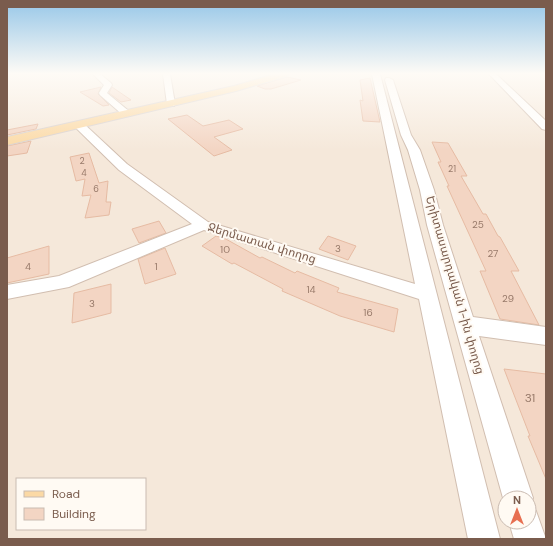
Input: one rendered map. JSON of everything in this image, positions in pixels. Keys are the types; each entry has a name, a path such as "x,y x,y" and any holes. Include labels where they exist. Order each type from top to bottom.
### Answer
{"main road":[{"path":"7,141 189,99"}],"street":[{"path":"110,99 127,114"},
{"path":"170,99 171,104"},
{"path":"382,99 484,539"},
{"name":"Երիտասարդական 1-ին փողոց","path":"395,99 406,135 414,150 428,190 435,225 516,490"},
{"path":"518,99 546,127"},
{"name":"Ջերմատան փողոց","path":"79,125 123,167 203,225 428,294"},
{"path":"7,292 62,282 203,225"},
{"path":"466,325 546,336"}],"shaded area":[{"path":"7,99 546,99 546,539 7,539"}],"building":[{"path":"92,99 103,99 109,105 103,106"},
{"path":"118,99 131,100 121,102"},
{"path":"363,99 375,99 380,122 363,121 360,100 363,101"},
{"path":"187,115 203,126 229,120 243,129 214,137 232,150 214,156 168,119"},
{"path":"38,124 36,129 7,135 7,130"},
{"path":"31,141 27,153 7,156 7,146"},
{"path":"432,142 448,143 467,176 461,176 483,214 486,214 519,271 511,271 539,325 500,319 480,271 486,271 447,186 449,186 438,162 441,162"},
{"path":"89,153 99,183 108,181 106,202 111,202 109,215 85,218 91,195 82,196 85,179 76,181 70,157"},
{"path":"159,221 166,233 139,243 132,229"},
{"path":"216,236 224,238 260,258 262,257 295,273 297,271 339,288 337,292 398,309 394,332 340,316 282,291 283,289 234,263 232,264 202,246"},
{"path":"328,236 356,246 348,260 319,249"},
{"path":"49,246 49,274 7,283 7,258"},
{"path":"165,248 176,274 145,284 138,259"},
{"path":"111,284 111,313 72,323 74,293"},
{"path":"504,369 546,374 546,479 528,436 530,436"}]}
